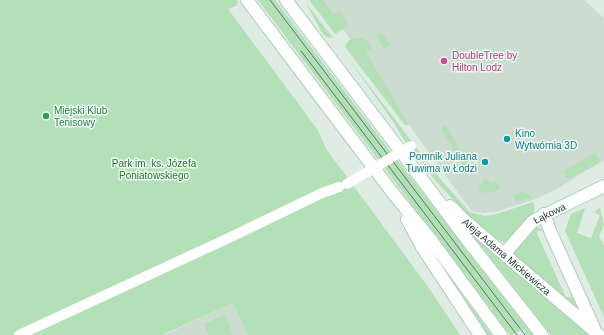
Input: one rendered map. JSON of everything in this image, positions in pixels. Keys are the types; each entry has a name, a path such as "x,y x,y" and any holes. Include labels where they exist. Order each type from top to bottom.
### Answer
{"main road":[{"path":"247,0 392,192 431,240 501,335"},
{"name":"Aleja Adama Mickiewicza","path":"286,0 465,237 542,335"},
{"name":"Aleja Adama Mickiewicza","path":"418,174 463,219 598,334"},
{"name":"Łąkowa","path":"504,254 532,222 544,214 604,186"},
{"path":"392,192 422,247 480,335"},
{"path":"544,214 551,233 598,334"}],"street":[{"path":"20,335 322,193 343,185 411,146"}],"shaded area":[{"path":"323,0 584,0 604,18 604,160 555,190 538,198 496,212 475,212 470,209 409,125"},
{"path":"233,303 248,335 164,335"}],"green space":[{"name":"Park im. ks. Józefa Poniatowskiego","path":"0,0 237,0 238,2 236,6 228,9 317,129 327,150 426,284 460,335 248,335 233,303 162,335 0,335"},
{"path":"258,0 275,0 533,335 527,335 522,328 517,333 514,333 515,335 510,335"},
{"path":"323,0 333,14 340,11 345,17 348,26 335,34 310,1"},
{"path":"306,3 333,38 327,37 322,33"},
{"path":"381,32 390,45 384,49 376,35"},
{"path":"355,38 367,41 372,48 366,52 409,125 405,125 345,47 348,41"},
{"path":"348,58 442,181 470,212 484,216 493,215 533,202 535,209 533,214 511,240 505,242 497,240 463,210 435,180 402,137 394,123"},
{"path":"446,125 471,170 467,173 441,128"},
{"path":"595,153 600,162 568,179 563,171"},
{"path":"486,178 490,184 496,181 501,189 489,193 479,192 480,186"},
{"path":"523,192 529,194 532,198 516,202 513,195"},
{"path":"585,208 577,233 591,238 600,215 595,213 596,210 600,208 604,225 599,236 604,246 604,317 565,231 571,214"},
{"path":"537,227 543,231 537,231 537,234 566,297 575,298 579,309 512,253 533,229"},
{"path":"475,237 590,335 551,335"},
{"path":"463,296 492,335 487,335 462,297"},
{"path":"225,315 233,335 209,335 204,324"}],"tram line":[{"path":"270,0 525,335"},
{"path":"301,51 517,335"}],"place":[{"name":"DoubleTree by Hilton Lodz","path":"444,61"},
{"name":"Miejski Klub Tenisowy","path":"46,116"},
{"name":"Kino Wytwórnia 3D","path":"507,139"},
{"name":"Pomnik Juliana Tuwima w Łodzi","path":"485,162"}]}
